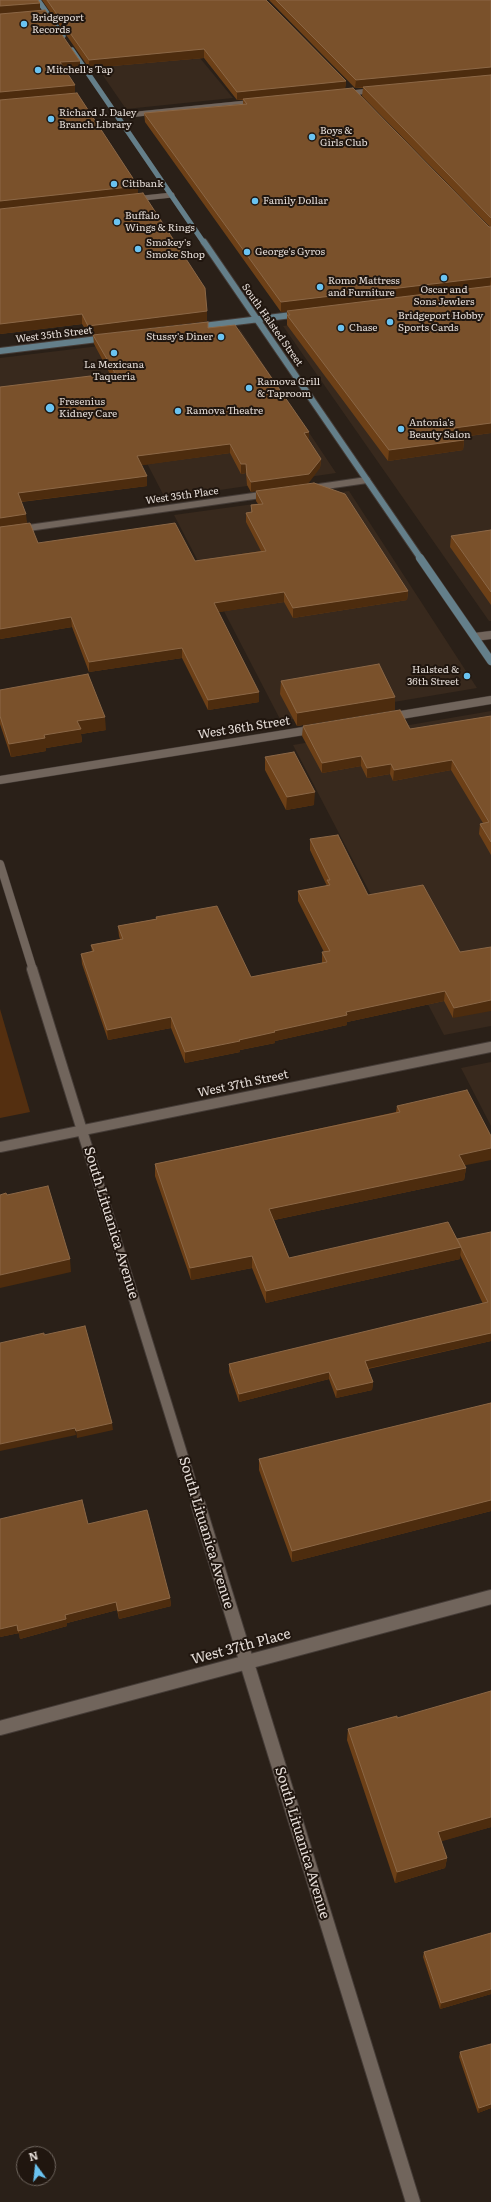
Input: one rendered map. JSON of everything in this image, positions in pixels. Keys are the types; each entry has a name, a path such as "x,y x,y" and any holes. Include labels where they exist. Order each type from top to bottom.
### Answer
{"main road":[{"name":"South Halsted Street","path":"38,0 491,661"},
{"path":"185,328 311,313"},
{"name":"West 35th Street","path":"0,351 112,337"}],"street":[{"path":"40,15 48,14"},
{"path":"347,86 360,99"},
{"path":"339,94 386,89"},
{"path":"118,116 261,102"},
{"path":"129,200 172,195"},
{"path":"306,489 367,480"},
{"name":"West 35th Place","path":"0,532 276,493"},
{"path":"475,637 491,635"},
{"path":"379,718 491,700"},
{"name":"West 36th Street","path":"0,780 326,727"},
{"name":"South Lituanica Avenue","path":"0,864 413,2202"},
{"name":"West 37th Street","path":"0,1147 491,1047"},
{"name":"West 37th Place","path":"0,1728 491,1597"}],"shaded area":[{"path":"51,0 152,0 233,98 126,109"},
{"path":"409,310 491,409 491,621 489,621 283,326"},
{"path":"240,329 336,473 165,498 124,419 0,435 0,358"},
{"path":"349,491 477,688 281,721 174,515"},
{"path":"491,711 491,1026 444,1035 293,745"},
{"path":"0,1009 30,1112 0,1118"},
{"path":"491,1062 491,1126 461,1068"}],"building":[{"path":"0,0 38,0 40,3 0,6"},
{"path":"47,0 266,0 346,81 237,92 204,49 89,60"},
{"path":"276,0 491,0 491,67 356,80"},
{"path":"45,10 80,61 60,62 75,85 0,92 0,14"},
{"path":"491,75 491,218 363,87"},
{"path":"353,88 489,227 491,227 491,277 281,302 144,113 247,104 243,99"},
{"path":"77,93 138,186 0,201 0,100"},
{"path":"143,193 205,288 207,311 88,326 82,314 0,324 0,209"},
{"path":"491,286 491,423 454,428 464,440 389,450 287,315 290,315 287,311"},
{"path":"208,322 208,328 235,325 309,432 304,433 321,459 309,474 251,482 247,475 246,464 241,464 230,444 137,456 147,476 18,493 26,514 0,518 0,387 115,373 93,335"},
{"path":"314,483 345,494 408,591 293,608 284,592 214,603 259,692 208,700 182,648 89,662 71,617 0,629 0,527 30,523 38,543 175,523 195,561 266,551 246,513 252,512 251,505 263,504 256,491"},
{"path":"491,530 491,592 451,536"},
{"path":"379,664 395,697 297,713 281,681"},
{"path":"88,674 105,717 77,721 81,729 44,735 45,738 9,744 0,716 0,690"},
{"path":"400,710 410,729 491,716 491,842 480,824 489,822 452,760 394,770 391,764 367,768 361,756 322,763 303,726"},
{"path":"294,752 315,792 287,797 265,757"},
{"path":"338,835 368,895 423,885 460,952 491,947 491,1000 454,1008 445,991 346,1012 347,1015 274,1031 275,1032 239,1040 240,1041 185,1052 171,1017 107,1030 81,954 94,951 91,945 123,939 118,926 157,919 156,917 217,906 251,977 327,962 322,952 330,951 298,891 330,885 327,880 330,880 310,839"},
{"path":"467,1090 491,1136 491,1148 459,1155 466,1168 269,1209 289,1258 448,1222 461,1247 266,1291 252,1256 190,1268 155,1164 400,1112 397,1106"},
{"path":"48,1186 70,1259 0,1275 0,1195 6,1193 7,1195"},
{"path":"491,1232 491,1333 365,1361 373,1382 337,1390 329,1372 239,1394 229,1364 488,1302 457,1239"},
{"path":"85,1326 112,1423 76,1431 75,1428 0,1444 0,1343"},
{"path":"491,1403 491,1500 292,1551 259,1459"},
{"path":"82,1500 88,1524 147,1510 170,1598 118,1611 116,1602 65,1615 66,1619 18,1631 17,1625 0,1629 0,1519"},
{"path":"491,1691 491,1817 438,1832 447,1858 397,1872 348,1729 397,1716 397,1718"},
{"path":"491,1933 491,1989 441,2003 424,1952"},
{"path":"491,2044 491,2104 479,2108 460,2052"}],"place":[{"name":"Bridgeport Records","path":"24,24"},
{"name":"Mitchell's Tap","path":"38,70"},
{"name":"Richard J. Daley Branch Library","path":"51,119"},
{"name":"Boys & Girls Club","path":"312,137"},
{"name":"Citibank","path":"114,184"},
{"name":"Family Dollar","path":"255,201"},
{"name":"Buffalo Wings & Rings","path":"117,222"},
{"name":"Smokey's Smoke Shop","path":"138,249"},
{"name":"George's Gyros","path":"247,252"},
{"name":"Oscar and Sons Jewlers","path":"444,278"},
{"name":"Romo Mattress and Furniture","path":"320,287"},
{"name":"Bridgeport Hobby Sports Cards","path":"390,322"},
{"name":"Chase","path":"341,328"},
{"name":"Stussy's Diner","path":"221,337"},
{"name":"La Mexicana Taqueria","path":"114,353"},
{"name":"Ramova Grill & Taproom","path":"249,388"},
{"name":"Fresenius Kidney Care","path":"50,408"},
{"name":"Ramova Theatre","path":"178,411"},
{"name":"Antonia's Beauty Salon","path":"401,429"},
{"name":"Halsted & 36th Street","path":"467,676"}]}
